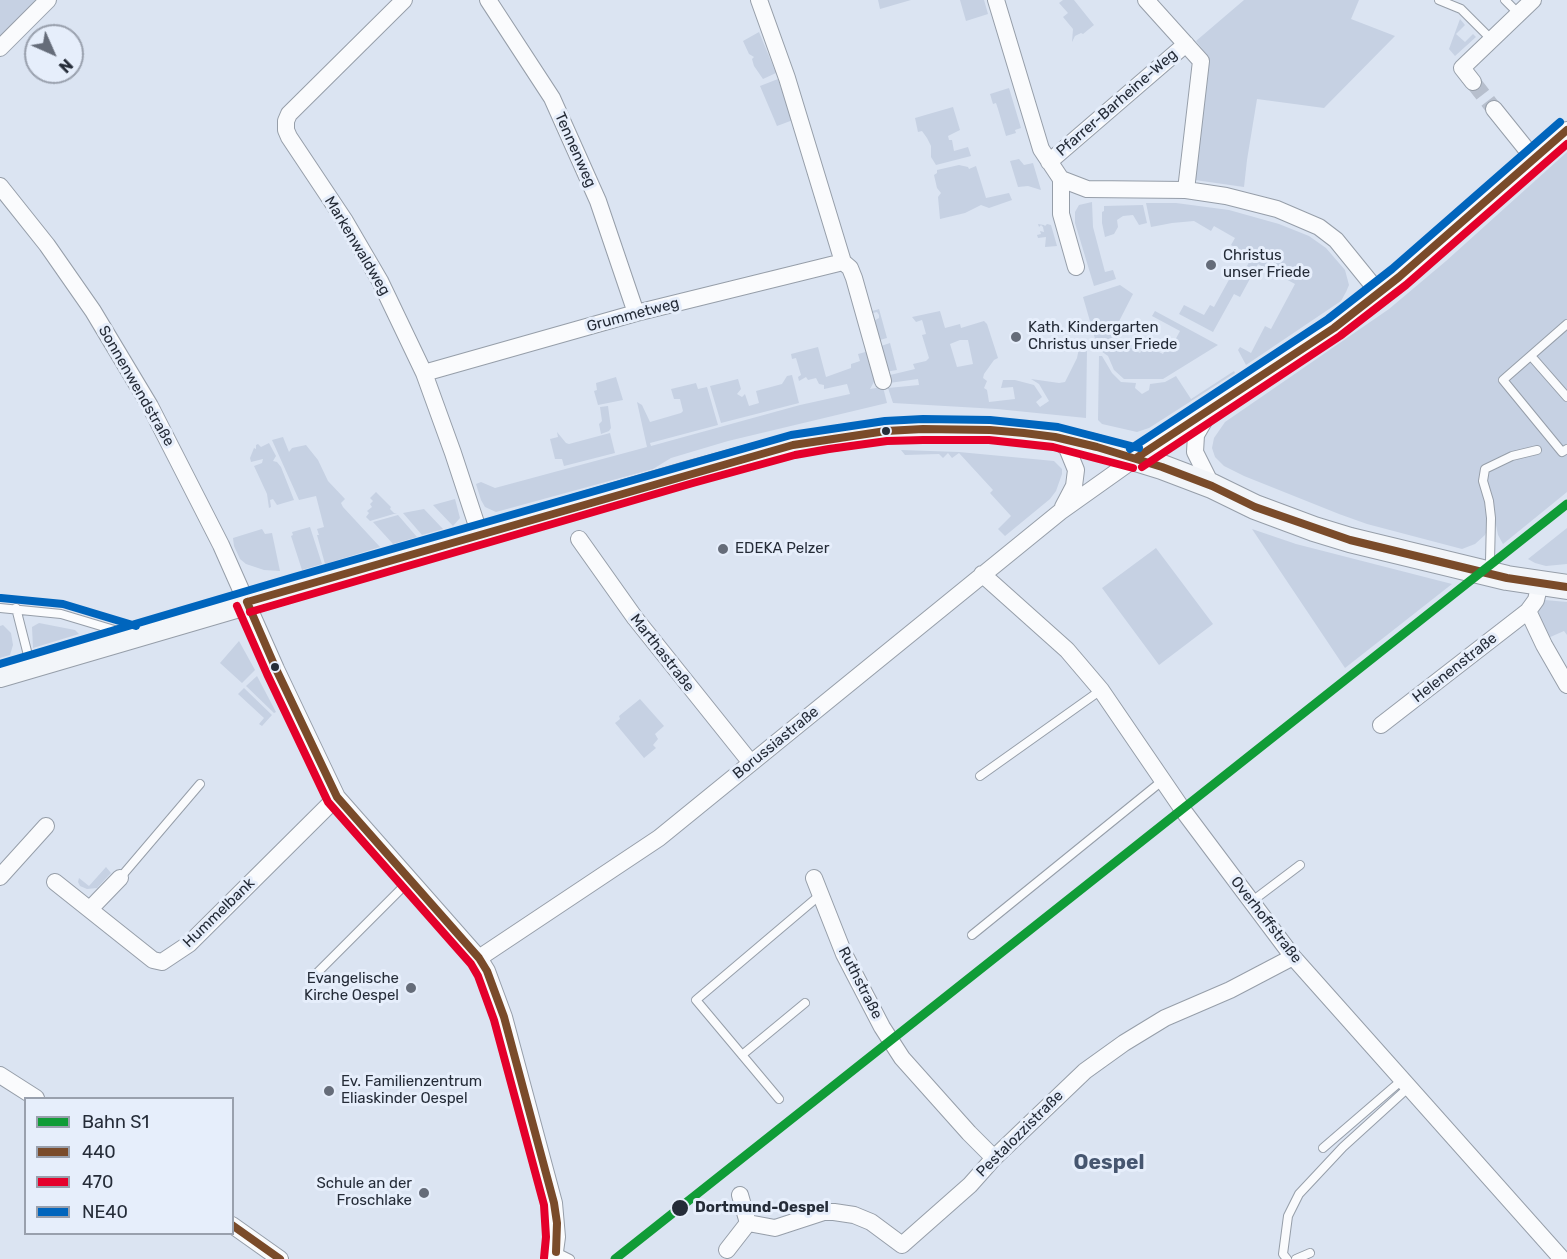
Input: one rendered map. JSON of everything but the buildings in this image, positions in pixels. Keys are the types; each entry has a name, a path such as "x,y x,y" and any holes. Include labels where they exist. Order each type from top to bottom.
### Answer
{"main road":[{"path":"0,675 701,470 793,445 827,438 886,431 990,430 1055,437 1136,458 1212,486 1255,507 1350,540 1496,575 1567,587"}],"street":[{"path":"0,48 48,0"},
{"name":"Markenwaldweg","path":"404,0 289,114 286,130 345,221 380,281 424,373 480,535"},
{"name":"Tennenweg","path":"488,0 552,98 598,201 636,313"},
{"path":"759,0 787,78 843,262 850,268 854,278 883,381"},
{"path":"996,0 1041,149 1061,179 1087,189 1186,190 1226,196 1277,209 1319,227 1336,240 1379,293"},
{"name":"Pfarrer-Barheine-Weg","path":"1146,0 1201,61 1186,190"},
{"path":"1473,82 1462,68 1533,0"},
{"name":"Pfarrer-Barheine-Weg","path":"1049,162 1186,44"},
{"path":"1494,108 1535,160"},
{"name":"Borussiastraße","path":"480,958 659,837 1060,512 1136,458 1334,328 1379,293 1567,130"},
{"path":"1061,179 1061,214 1076,267"},
{"name":"Sonnenwendstraße","path":"0,186 47,245 80,292 150,406 221,545 284,688 337,797 480,958 494,986 546,1172 557,1223 560,1257"},
{"name":"Grummetweg","path":"424,373 636,313 843,262"},
{"path":"1210,410 1196,435 1195,452 1212,486"},
{"name":"Borussiastraße","path":"1055,437 1066,448 1076,470 1074,486 1060,512"},
{"name":"Marthastraße","path":"579,539 635,618 751,764"},
{"name":"Overhoffstraße","path":"982,574 1067,650 1101,690 1162,781 1293,957 1562,1259"},
{"path":"1540,584 1536,600 1528,611 1567,685"},
{"name":"Helenenstraße","path":"1382,725 1528,611"},
{"name":"Hummelbank","path":"55,882 153,960 162,962 189,944 337,797"},
{"path":"0,877 46,826"},
{"path":"90,909 120,878"},
{"name":"Ruthstraße","path":"814,878 844,954 882,1027 902,1058 994,1158"},
{"name":"Pestalozzistraße","path":"748,1223 775,1228 824,1212 843,1213 871,1222 901,1252 1085,1071 1124,1042 1165,1018 1230,990 1293,957"},
{"path":"0,1075 34,1097"},
{"path":"727,1250 748,1223 740,1195"},
{"path":"234,1226 280,1259"}],"lane":[{"path":"1439,0 1461,9 1492,40"},
{"path":"1505,0 1519,14"},
{"path":"1567,324 1503,380 1562,452 1567,449"},
{"path":"1531,356 1567,397"},
{"path":"1490,561 1491,518 1484,481 1485,469 1512,456 1537,450"},
{"path":"0,608 61,614 133,636"},
{"path":"16,608 31,666"},
{"path":"980,776 1101,690"},
{"path":"972,935 1162,781"},
{"path":"120,878 200,784"},
{"path":"1251,902 1300,865"},
{"path":"311,979 410,880"},
{"path":"779,1100 696,1000 821,894"},
{"path":"742,1055 806,1003"},
{"path":"1323,1148 1405,1083"},
{"path":"1287,1259 1283,1254 1288,1216 1299,1194 1405,1083"},
{"path":"1296,1259 1310,1253"}],"shaded area":[{"path":"0,0 38,0 0,38"},
{"path":"878,0 911,0 880,9"},
{"path":"960,0 984,0 988,14 966,21"},
{"path":"1063,0 1074,0 1094,25 1083,34 1075,36 1072,42 1073,29 1063,17 1068,13 1059,3"},
{"path":"1244,0 1359,0 1351,19 1395,36 1324,108 1257,99 1244,187 1195,180 1209,57 1196,41"},
{"path":"1460,19 1465,25 1456,34 1465,42 1473,34 1476,37 1455,56 1449,49"},
{"path":"759,32 776,73 763,79 754,66 752,59 754,57 749,54 743,41"},
{"path":"778,79 793,120 777,126 760,86"},
{"path":"1009,88 1021,128 1015,130 1016,133 1006,136 996,103 993,104 990,94"},
{"path":"953,107 960,130 948,136 949,140 952,140 954,151 968,147 971,156 936,165 931,157 931,146 922,131 918,132 915,118"},
{"path":"1567,152 1567,492 1503,544 1498,535 1494,515 1485,535 1475,544 1462,549 1367,524 1339,514 1244,476 1224,466 1215,457 1212,448 1214,438 1225,422 1389,309"},
{"path":"1019,159 1024,165 1033,163 1041,190 1028,186 1018,187 1010,161"},
{"path":"959,165 969,169 976,166 986,198 1009,193 1012,200 989,208 981,205 965,213 940,219 938,197 941,193 937,188 934,175 937,170"},
{"path":"1092,202 1093,227 1105,272 1113,270 1116,279 1094,286 1075,223 1075,212 1079,205"},
{"path":"1146,203 1176,203 1229,210 1279,224 1309,236 1326,248 1345,270 1349,285 1341,301 1246,365 1238,350 1240,347 1251,353 1265,326 1271,329 1295,284 1258,264 1240,297 1234,294 1213,332 1179,314 1184,305 1204,315 1210,305 1214,307 1231,276 1239,280 1252,257 1231,245 1235,238 1214,226 1211,231 1194,221 1151,227"},
{"path":"1143,205 1147,223 1139,225 1133,215 1123,216 1117,220 1118,227 1114,234 1105,237 1102,223 1104,206"},
{"path":"1038,224 1051,225 1057,246 1045,247 1046,237 1038,238 1037,235 1041,234 1040,231 1044,232 1043,227 1041,225 1039,227"},
{"path":"1120,285 1133,294 1111,337 1140,353 1145,345 1163,354 1169,342 1173,344 1180,331 1152,316 1155,311 1218,345 1163,379 1124,379 1114,370 1108,356 1098,349 1083,297"},
{"path":"879,309 887,338 876,341 872,322 879,318 879,315 877,312 869,314 869,312"},
{"path":"940,311 945,328 960,324 961,328 984,321 987,324 998,358 994,360 983,378 987,381 984,388 987,390 989,402 1015,399 1013,387 1001,388 1003,380 1015,380 1034,385 1042,397 1036,402 1040,407 1049,401 1039,384 1031,379 1065,382 1077,358 1080,343 1085,340 1087,349 1086,418 997,409 893,403 888,388 919,385 918,379 889,383 886,376 915,369 913,364 929,358 922,335 926,334 922,320 916,322 912,317","holes":["968,340 973,364 957,367 950,344"]},
{"path":"890,343 897,370 885,372 878,347"},
{"path":"818,347 826,377 851,368 851,364 860,361 858,354 869,351 875,380 870,389 883,387 887,403 728,441 671,458 653,469 496,512 485,507 481,500 476,484 481,482 495,488 647,447 637,402 642,405 650,422 681,413 683,411 680,399 674,399 671,389 696,383 698,389 707,387 718,425 650,443 651,446 800,405 850,394 847,384 824,389 824,385 819,384 816,378 808,380 806,377 799,381 798,377 801,375 796,358 792,359 791,354"},
{"path":"1099,356 1102,356 1112,373 1121,382 1136,383 1135,388 1142,394 1149,390 1150,384 1165,382 1176,376 1191,399 1234,371 1235,373 1149,428 1137,432 1102,424 1098,420"},
{"path":"792,375 799,403 721,423 710,386 738,379 741,389 737,394 742,397 745,394 749,406 759,403 756,391 782,384 787,376"},
{"path":"616,377 623,400 598,405 594,391 597,390 596,383"},
{"path":"608,406 611,428 601,434 600,407"},
{"path":"557,432 569,444 610,433 615,453 564,466 562,459 555,459 550,439 558,437"},
{"path":"283,437 289,452 292,448 306,445 318,460 328,481 345,499 341,503 343,507 380,547 325,564 317,535 319,535 317,529 324,527 316,496 299,500 272,440"},
{"path":"269,443 276,456 273,461 281,467 294,500 277,505 273,499 270,500 271,507 269,508 267,494 254,466 262,463 263,459 251,462 250,458 256,445 261,447"},
{"path":"901,450 959,452 1054,461 1062,469 1062,474 1056,491 1050,499 1005,536 998,529 1011,516 990,493 993,490 959,453 952,458 948,453 943,458 939,454 905,455"},
{"path":"376,492 394,513 397,513 370,521 366,517 369,513 367,511 372,507 370,504 373,501 370,498"},
{"path":"455,499 460,518 453,526 433,505"},
{"path":"424,509 443,529 422,535 403,513"},
{"path":"398,515 417,537 393,544 373,522"},
{"path":"310,527 322,564 302,570 291,536 292,532"},
{"path":"1567,528 1567,564 1546,566 1528,559"},
{"path":"262,529 265,534 272,533 280,571 264,570 246,564 240,559 234,546 233,538"},
{"path":"1252,529 1296,544 1452,584 1345,668"},
{"path":"1156,548 1213,624 1159,665 1102,588"},
{"path":"1545,600 1567,602 1567,635 1564,631 1548,638 1538,616 1539,609"},
{"path":"39,623 75,630 79,634 33,648 32,627"},
{"path":"3,625 11,633 13,645 10,655 0,658 0,626"},
{"path":"239,641 255,670 242,683 220,663"},
{"path":"257,676 276,712 274,713 246,686"},
{"path":"244,688 272,715 262,726 259,724 264,718 238,694"},
{"path":"640,699 664,726 655,734 658,739 653,745 656,748 644,758 615,723 620,719 619,716"},
{"path":"106,867 111,873 97,888 87,889 80,886 79,878 89,886"}],"tunnel":[{"path":"1473,82 1494,109"}],"rail line":[{"name":"S1","path":"615,1259 1567,504"}],"transit line":[{"name":"NE40","path":"1130,449 1328,319 1392,269 1560,122"},
{"name":"440","path":"1136,458 1334,328 1399,277 1567,130"},
{"name":"470","path":"1142,467 1340,336 1406,285 1567,144"},
{"name":"NE40","path":"0,664 294,577 791,435 885,421 990,420 1058,427 1139,448"},
{"name":"440","path":"247,602 793,445 886,431 923,429 1024,433 1055,437 1097,447 1162,467 1212,486 1255,507 1350,540 1507,578 1567,587"},
{"name":"470","path":"250,612 693,483 795,455 829,449 887,441 989,440 1053,447 1133,468"},
{"name":"NE40","path":"1,598 63,604 136,626"},
{"name":"440","path":"247,602 337,797 479,958 487,971 504,1017 554,1203 557,1223 556,1252"},
{"name":"470","path":"237,606 328,802 471,964 478,976 494,1020 544,1205 546,1237 544,1258"},
{"name":"440","path":"234,1226 280,1259"}],"place":[{"name":"Christus unser Friede","path":"1211,265"},
{"name":"Kath. Kindergarten Christus unser Friede","path":"1016,337"},
{"name":"EDEKA Pelzer","path":"723,549"},
{"name":"Evangelische Kirche Oespel","path":"411,988"},
{"name":"Ev. Familienzentrum Eliaskinder Oespel","path":"329,1091"},
{"name":"Schule an der Froschlake","path":"424,1193"},
{"name":"Dortmund-Oespel","path":"680,1208"}],"district":[{"name":"Oespel","path":"1109,1163"}]}
